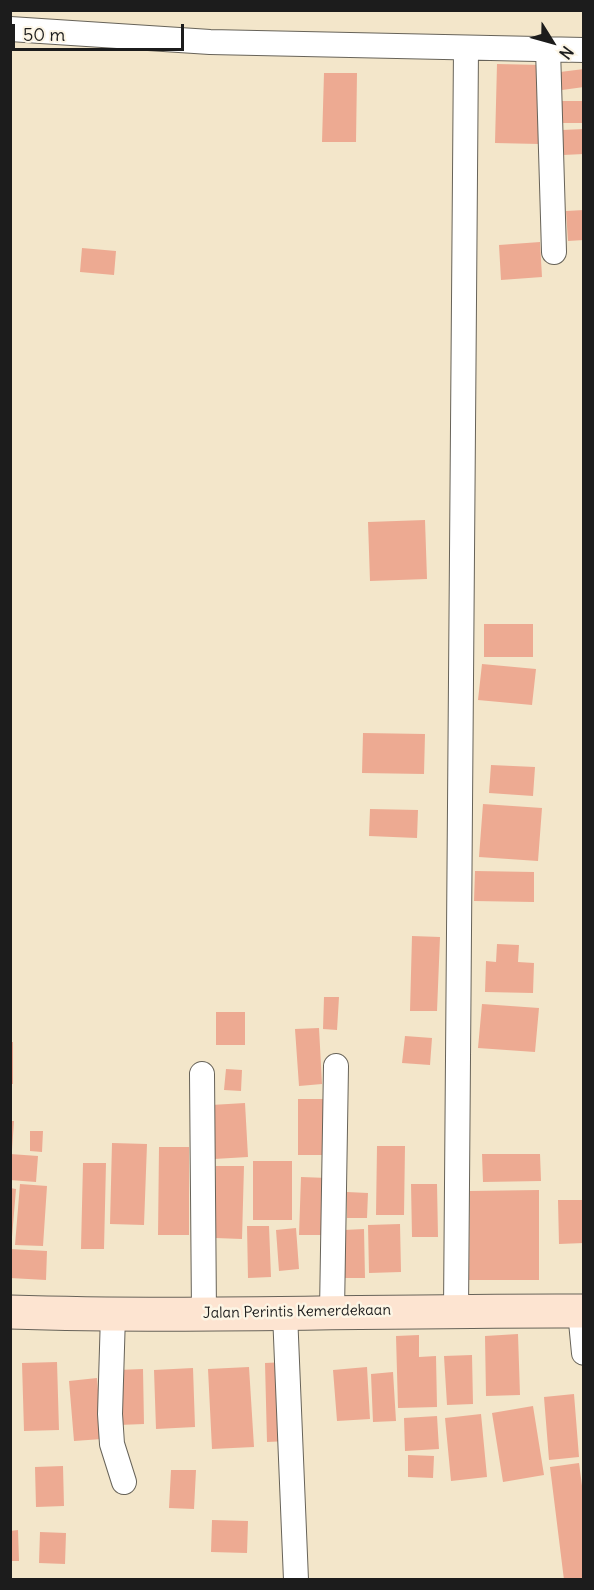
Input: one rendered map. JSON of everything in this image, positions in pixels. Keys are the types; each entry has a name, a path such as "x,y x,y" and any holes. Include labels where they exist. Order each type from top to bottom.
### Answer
{"street":[{"path":"10,29 210,42 584,50"},
{"path":"456,1310 466,48"},
{"path":"548,50 554,252"},
{"path":"332,1311 336,1066"},
{"path":"202,1074 204,1314"},
{"name":"Jalan Perintis Kemerdekaan","path":"10,1312 113,1315 332,1311 582,1311"},
{"path":"582,1311 584,1353"},
{"path":"285,1313 297,1580"},
{"path":"113,1315 110,1414 112,1444 124,1482"}],"building":[{"path":"497,64 542,65 539,144 495,143"},
{"path":"584,69 584,87 562,90 560,72"},
{"path":"324,73 357,73 356,142 322,142"},
{"path":"560,101 584,101 584,123 561,123"},
{"path":"584,129 584,154 563,155 562,130"},
{"path":"584,210 584,240 568,241 566,211"},
{"path":"540,242 542,277 501,280 499,245"},
{"path":"82,248 116,251 114,275 80,272"},
{"path":"425,520 427,579 370,581 368,522"},
{"path":"484,624 533,624 533,657 484,657"},
{"path":"482,664 536,669 532,705 478,700"},
{"path":"363,733 425,734 424,774 362,773"},
{"path":"491,765 535,767 533,796 489,793"},
{"path":"483,804 542,808 538,861 479,857"},
{"path":"370,809 418,810 417,838 369,836"},
{"path":"475,871 534,872 534,902 474,901"},
{"path":"412,936 440,937 437,1011 410,1011"},
{"path":"497,944 519,945 518,962 534,963 533,993 485,992 486,961 496,962"},
{"path":"324,997 339,997 337,1030 323,1029"},
{"path":"482,1004 539,1008 535,1052 478,1048"},
{"path":"216,1012 245,1012 245,1045 216,1045"},
{"path":"319,1028 322,1084 299,1086 295,1029"},
{"path":"405,1036 432,1038 430,1065 402,1063"},
{"path":"10,1042 13,1042 13,1084 10,1084"},
{"path":"226,1069 242,1070 241,1091 224,1090"},
{"path":"298,1099 327,1099 326,1155 298,1155"},
{"path":"245,1103 248,1157 214,1159 211,1105"},
{"path":"10,1121 14,1121 12,1150 10,1150"},
{"path":"30,1131 43,1131 42,1152 30,1151"},
{"path":"112,1143 147,1144 144,1225 110,1224"},
{"path":"377,1146 405,1146 404,1215 376,1215"},
{"path":"159,1147 189,1147 189,1235 158,1235"},
{"path":"10,1154 38,1156 36,1182 10,1180"},
{"path":"482,1154 540,1154 541,1181 483,1182"},
{"path":"253,1161 292,1161 292,1220 253,1220"},
{"path":"83,1163 106,1163 104,1249 81,1249"},
{"path":"216,1166 244,1166 242,1239 215,1238"},
{"path":"301,1177 328,1178 326,1235 299,1235"},
{"path":"20,1184 47,1186 43,1246 15,1245"},
{"path":"411,1184 437,1184 438,1237 412,1237"},
{"path":"10,1188 16,1189 12,1237 10,1237"},
{"path":"539,1190 539,1280 469,1280 470,1191"},
{"path":"347,1192 368,1193 367,1218 347,1218"},
{"path":"558,1200 583,1200 584,1243 559,1244"},
{"path":"400,1224 401,1272 369,1273 368,1225"},
{"path":"247,1226 269,1226 271,1277 248,1278"},
{"path":"296,1228 299,1269 279,1271 276,1230"},
{"path":"364,1229 365,1278 345,1278 344,1230"},
{"path":"10,1249 47,1251 46,1280 10,1278"},
{"path":"518,1334 520,1395 486,1396 485,1336"},
{"path":"419,1335 419,1357 436,1356 437,1407 398,1408 396,1336"},
{"path":"472,1355 473,1404 447,1405 444,1356"},
{"path":"57,1362 59,1430 24,1431 22,1363"},
{"path":"286,1362 288,1441 267,1442 265,1363"},
{"path":"249,1367 254,1447 212,1449 208,1369"},
{"path":"367,1367 370,1419 337,1421 333,1370"},
{"path":"193,1368 195,1427 156,1429 154,1370"},
{"path":"143,1369 144,1424 119,1425 117,1370"},
{"path":"393,1372 396,1421 373,1422 371,1374"},
{"path":"97,1378 102,1439 74,1441 69,1381"},
{"path":"574,1394 579,1457 549,1460 544,1397"},
{"path":"533,1406 544,1475 503,1482 492,1413"},
{"path":"481,1414 487,1477 451,1481 445,1418"},
{"path":"437,1416 439,1449 405,1451 404,1418"},
{"path":"408,1455 434,1456 433,1478 408,1477"},
{"path":"579,1463 584,1501 584,1580 564,1580 550,1467"},
{"path":"63,1466 64,1506 36,1507 35,1467"},
{"path":"171,1470 196,1470 194,1509 169,1508"},
{"path":"212,1520 248,1521 247,1553 211,1552"},
{"path":"18,1530 19,1561 10,1561 10,1531"},
{"path":"40,1532 66,1533 65,1564 39,1563"}]}
